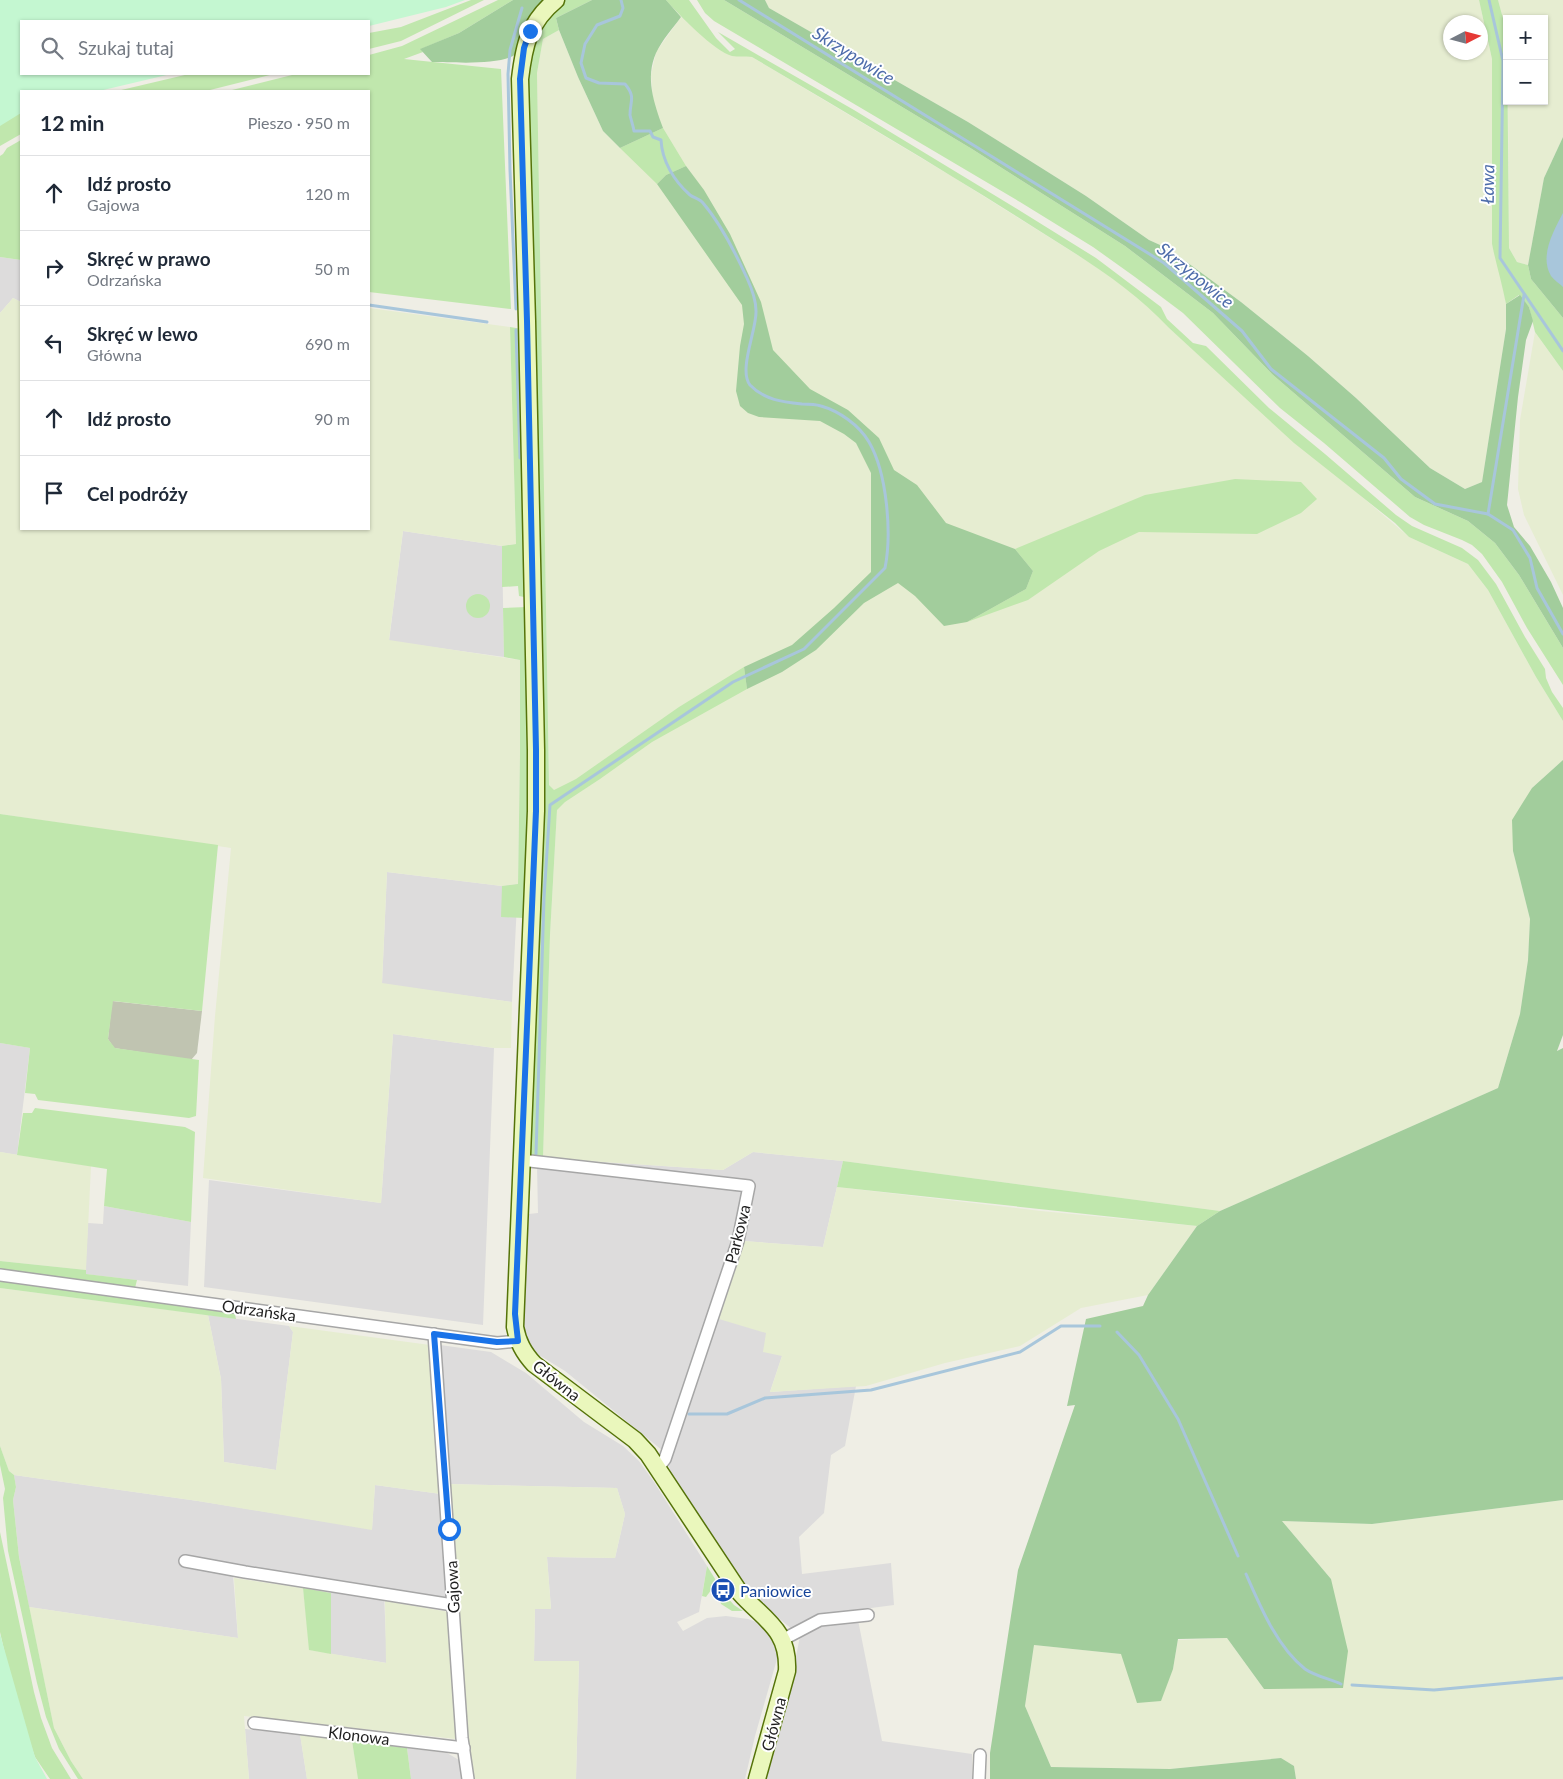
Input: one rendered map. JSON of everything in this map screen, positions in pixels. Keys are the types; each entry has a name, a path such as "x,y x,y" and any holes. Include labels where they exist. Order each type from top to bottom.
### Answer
{"street":[{"name":"Główna","path":"556,0 540,16 530,31 524,48 520,79 536,811 515,1314 518,1341 524,1353 534,1364 634,1440 658,1468 740,1593 776,1629 782,1640 787,1660 787,1671 757,1779"},
{"name":"Parkowa","path":"521,1160 749,1186 738,1241 665,1459 658,1468"},
{"name":"Odrzańska","path":"0,1275 434,1334 497,1342 518,1341"},
{"name":"Gajowa","path":"434,1334 453,1605 468,1779"},
{"path":"184,1561 453,1605"},
{"path":"782,1640 820,1620 868,1615"},
{"name":"Klonowa","path":"254,1723 464,1748"},
{"path":"979,1779 980,1755"}],"shaded area":[{"path":"765,0 1479,0 1482,15 1443,15 1443,60 1488,60 1488,41 1492,59 1492,244 1502,280 1506,304 1506,329 1482,482 1465,489 1430,468 1356,398 1241,302 1169,249 1149,240 1086,196 968,122 769,8"},
{"path":"1498,0 1563,0 1563,137 1544,178 1528,265 1517,262 1509,248 1508,105 1548,105 1548,15 1503,15 1503,18"},
{"path":"681,17 722,51 733,56 743,55 752,57 953,177 1095,266 1125,287 1242,394 1409,537 1468,564 1488,590 1536,677 1563,721 1563,760 1532,788 1513,851 1530,919 1528,960 1520,1014 1498,1088 1220,1211 843,1161 753,1152 723,1170 543,1158 550,935 557,810 556,794 549,785 537,73 543,39 559,30 603,131 620,148 662,128 653,101 651,75 656,52"},
{"path":"0,257 20,260 20,302 13,298 0,313"},
{"path":"13,298 20,302 20,530 370,530 370,308 510,327 516,544 502,546 403,531 389,640 520,660 518,884 502,886 387,872 382,983 512,1002 511,1048 494,1048 393,1034 381,1203 203,1178 215,1016 231,848 0,814 0,313"},
{"path":"1535,332 1563,371 1563,595 1524,515 1518,489 1520,420"},
{"path":"403,531 502,546 504,657 389,641"},
{"path":"387,872 502,886 518,884 512,1002 382,984"},
{"path":"112,1001 202,1011 197,1053 191,1060 114,1048 108,1039"},
{"path":"393,1034 494,1048 483,1325 204,1287 209,1180 381,1203"},
{"path":"0,1043 30,1048 17,1155 0,1152"},
{"path":"0,1152 91,1166 86,1270 0,1261"},
{"path":"753,1152 843,1161 823,1247 743,1241 766,1333 782,1356 770,1392 856,1386 845,1446 831,1455 824,1513 799,1537 802,1574 891,1563 894,1605 856,1610 882,1741 972,1754 972,1779 763,1779 784,1719 800,1636 749,1593 672,1475 663,1451 565,1371 539,1355 525,1340 523,1321 529,1214 538,1213 537,1166 543,1158 723,1170"},
{"path":"837,1187 1041,1211 1197,1226 1148,1295 1081,1308 1020,1346 945,1363 866,1386 770,1392 782,1356 763,1352 766,1333 719,1319 743,1241 823,1247"},
{"path":"104,1206 191,1222 188,1286 85,1274 88,1223 103,1224"},
{"path":"0,1288 208,1315 221,1379 224,1462 276,1470 293,1332 289,1326 430,1345 441,1494 375,1485 372,1530 198,1501 14,1475 9,1471 0,1446"},
{"path":"208,1315 289,1326 293,1332 276,1470 224,1462 221,1379"},
{"path":"440,1345 491,1352 526,1373 584,1422 623,1446 639,1461 707,1566 699,1612 677,1622 683,1631 707,1618 726,1616 748,1619 762,1624 774,1637 779,1652 745,1779 576,1779 579,1661 534,1661 535,1608 551,1608 547,1557 615,1558 625,1514 617,1488 448,1484"},
{"path":"14,1475 198,1501 372,1529 375,1485 441,1494 450,1603 384,1594 387,1663 331,1654 331,1585 233,1575 238,1638 29,1607 19,1557 13,1500 16,1487"},
{"path":"448,1484 617,1488 625,1514 615,1558 547,1557 551,1609 535,1609 534,1661 579,1661 576,1779 472,1779 466,1738"},
{"path":"1563,1500 1563,1779 1296,1779 1294,1766 1281,1758 1170,1769 1051,1767 1025,1706 1034,1645 1121,1654 1173,1669 1178,1640 1227,1638 1264,1689 1331,1579 1282,1521 1372,1524"},
{"path":"234,1578 303,1588 310,1650 386,1663 385,1601 449,1612 456,1739 244,1716 249,1779 83,1779 71,1761 54,1728 29,1607 238,1638"},
{"path":"245,1729 300,1734 307,1779 249,1779"},
{"path":"300,1734 352,1741 358,1779 307,1779"},
{"path":"407,1748 447,1753 459,1760 462,1779 411,1779"}],"green space":[{"path":"0,0 465,0 446,7 370,26 370,20 20,20 20,75 167,75 103,90 20,90 20,114 0,126"},
{"path":"471,0 484,0 401,41 370,49 370,33 401,27"},
{"path":"498,0 513,0 459,33 421,49 423,52 404,59 501,69 511,309 370,292 370,90 232,90 292,75 370,75 370,55 402,46"},
{"path":"513,0 546,0 516,54 509,58 488,62 432,62 420,49 459,33"},
{"path":"566,0 592,0 556,18 559,30 543,39 537,73 549,785 554,790 576,779 679,707 744,667 747,689 652,742 565,802 557,810 550,935 543,1158 529,1156 539,841 523,81 531,43 555,7"},
{"path":"592,0 666,0 681,17 658,48 651,72 654,100 663,128 620,148 603,131 578,77 556,18"},
{"path":"666,0 689,0 716,38 730,52 735,49 718,32 854,110 1096,258 1161,307 1167,319 1193,343 1206,346 1269,408 1396,515 1412,526 1462,548 1478,560 1496,584 1545,669 1546,678 1552,692 1563,708 1563,721 1536,677 1488,590 1468,564 1409,537 1395,523 1294,443 1134,295 1056,241 950,175 752,57 732,56 716,48 697,32"},
{"path":"697,0 724,0 972,149 1125,246 1213,313 1273,375 1415,497 1468,521 1495,543 1519,575 1563,648 1563,685 1527,628 1502,582 1482,554 1472,545 1424,525 1410,517 1280,408 1183,313 1093,247 714,21 705,13"},
{"path":"724,0 765,0 769,8 968,122 1086,196 1149,240 1169,249 1241,302 1308,356 1356,398 1430,468 1465,489 1482,482 1506,329 1506,304 1520,295 1529,307 1533,321 1526,340 1507,505 1514,527 1530,546 1551,582 1563,608 1563,648 1519,575 1495,543 1468,521 1415,497 1273,375 1213,313 1125,246 972,149"},
{"path":"1479,0 1498,0 1503,18 1503,105 1508,105 1509,248 1517,262 1528,265 1531,279 1563,318 1563,371 1535,332 1529,307 1519,295 1506,304 1492,244 1492,59 1488,41 1488,15 1482,15"},
{"path":"185,75 270,75 210,90 121,90"},
{"path":"20,105 20,135 0,146 0,114"},
{"path":"663,128 686,166 666,175 657,184 620,148"},
{"path":"1563,137 1563,318 1531,279 1528,265 1544,178"},
{"path":"20,141 20,260 0,257 0,156 7,148"},
{"path":"686,166 704,190 730,234 761,302 773,350 810,389 848,410 879,438 894,470 917,485 946,523 1015,549 1033,571 1026,589 967,622 944,626 915,596 898,583 864,603 816,650 782,672 747,689 744,667 792,645 871,572 871,473 856,443 820,421 759,417 748,413 740,406 736,391 744,324 742,305 657,184 666,175"},
{"path":"510,327 522,329 529,591 524,597 519,596 518,586 502,587 502,546 516,544"},
{"path":"1235,479 1301,482 1317,499 1301,513 1257,534 1139,532 1099,551 1028,600 967,622 1026,589 1033,571 1015,549 1145,495"},
{"path":"478,594 487,597 490,606 487,615 478,618 469,615 466,606 469,597"},
{"path":"527,607 533,751 524,918 501,917 502,886 518,884 520,754 520,660 504,657 503,608"},
{"path":"1563,760 1563,1035 1557,1051 1563,1048 1563,1500 1372,1524 1282,1521 1331,1579 1348,1651 1343,1688 1264,1689 1227,1638 1178,1639 1173,1669 1161,1701 1137,1703 1121,1654 1034,1645 1025,1706 1051,1767 1170,1769 1281,1758 1294,1766 1296,1779 990,1779 990,1753 1018,1570 1075,1405 1067,1406 1086,1319 1143,1306 1148,1295 1197,1226 1220,1211 1498,1088 1520,1014 1528,960 1530,919 1513,851 1512,820 1532,788"},
{"path":"0,814 218,845 202,1011 113,1001 108,1039 115,1048 199,1060 196,1116 189,1118 38,1100 35,1094 25,1093 30,1048 0,1043"},
{"path":"35,1108 185,1127 195,1132 191,1222 104,1206 107,1169 17,1155 23,1113 32,1113"},
{"path":"843,1161 1220,1211 1197,1226 837,1187"},
{"path":"0,1261 86,1270 86,1274 137,1280 135,1288 0,1270"},
{"path":"0,1279 234,1310 236,1319 0,1288"},
{"path":"0,1446 9,1471 14,1475 16,1487 13,1500 19,1557 54,1728 71,1761 83,1779 78,1779 59,1749 46,1717 37,1683 8,1551 3,1498 5,1489 0,1465"},
{"path":"0,1532 41,1718 52,1748 71,1779 50,1779 35,1757 15,1698 0,1632"},
{"path":"707,1566 717,1582 706,1597 702,1596"},
{"path":"721,1587 724,1597 726,1596 743,1611 732,1611 721,1604 718,1594"},
{"path":"303,1588 331,1593 331,1654 309,1650"},
{"path":"0,1634 35,1757 47,1779 0,1779"},
{"path":"352,1741 407,1748 411,1779 358,1779"}],"water":[{"path":"1563,213 1563,287 1551,276 1548,268 1547,252 1549,243"}],"waterway":[{"path":"536,1154 544,898 550,805 733,682 804,649 885,568 887,554 888,521 884,486 869,442 854,424 835,411 816,405 774,399 761,394 750,385 746,370 756,319 755,302 749,282 733,249 716,220 703,203 690,195 674,177 666,163 661,140 653,137 650,131 634,131 630,115 632,99 625,84 599,83 586,78 581,63 585,44 597,25 620,16 623,8 621,0"},
{"name":"Skrzypowice","path":"739,0 1164,263 1242,331 1271,369 1384,458 1401,479 1435,504 1488,514 1513,530 1530,558 1537,588 1563,634"},
{"name":"Ława","path":"1489,0 1503,61 1500,258 1563,351"},
{"path":"516,309 508,74 510,50 522,8"},
{"path":"1488,514 1524,295"},
{"path":"370,305 487,322"},
{"path":"516,330 520,458"},
{"path":"689,1414 727,1414 765,1398 871,1390 1020,1352 1061,1326 1100,1326"},
{"path":"1117,1332 1139,1355 1178,1419 1238,1556"},
{"path":"1246,1574 1270,1625 1295,1660 1305,1669 1318,1676 1341,1684"},
{"path":"1352,1685 1434,1690 1563,1678"}],"place":[{"name":"Paniowice","path":"723,1590"}],"route":[{"path":"449,1529 434,1334 497,1342 518,1341 515,1314 536,811 527,321 520,117 520,79 524,48 530,31"}]}
